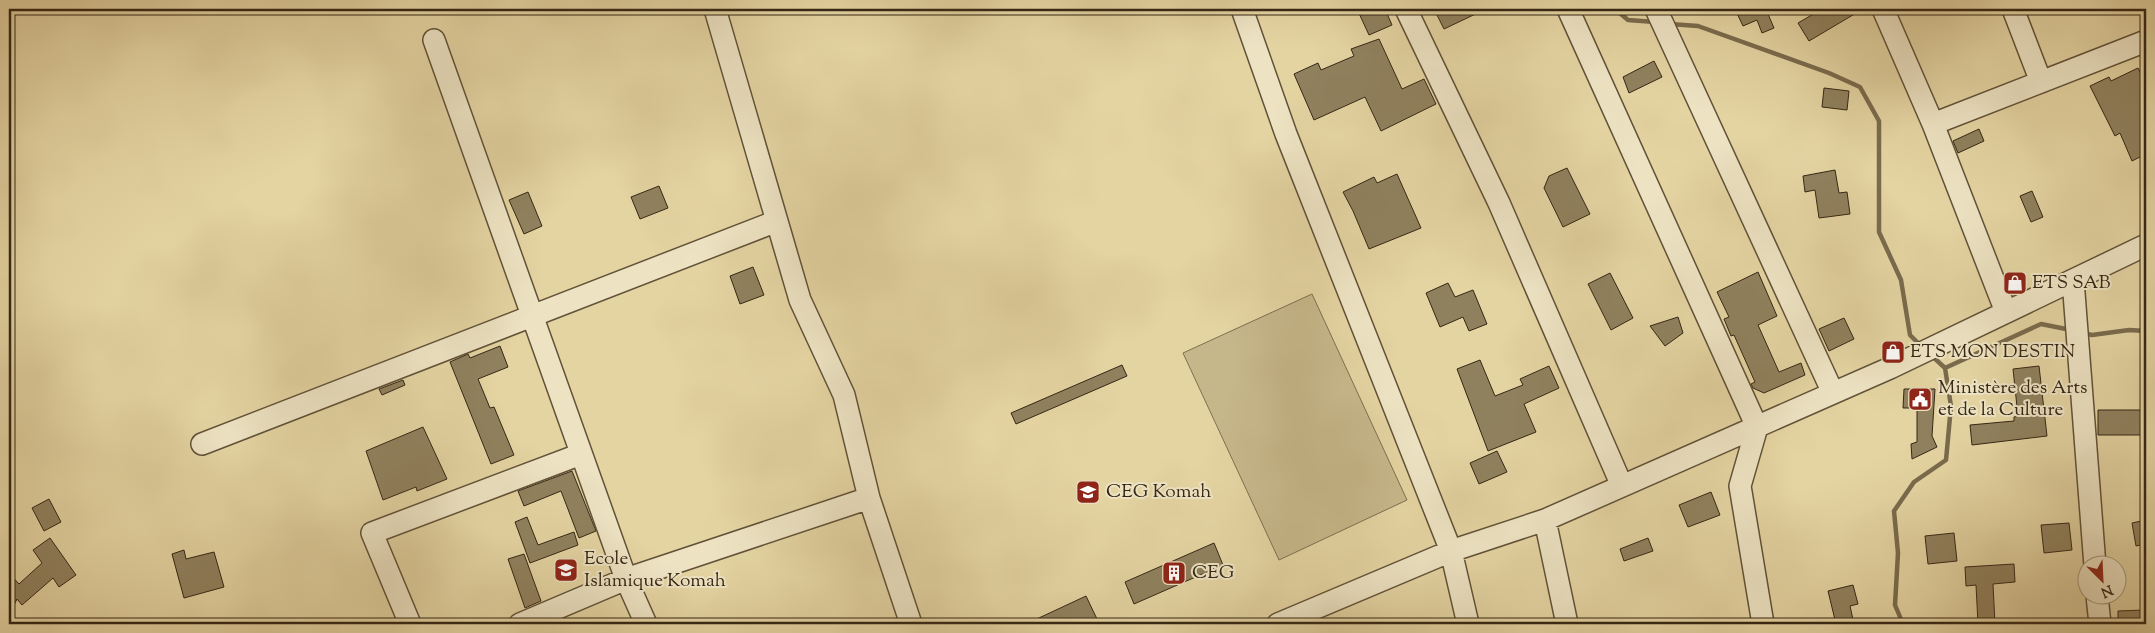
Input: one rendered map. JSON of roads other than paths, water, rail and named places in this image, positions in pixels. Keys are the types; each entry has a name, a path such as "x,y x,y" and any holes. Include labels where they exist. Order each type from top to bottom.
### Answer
{"street":[{"path":"714,9 800,300 844,395 869,498 911,624"},
{"path":"1242,9 1286,134 1451,551 1468,624"},
{"path":"1406,9 1499,203 1622,486"},
{"path":"1568,9 1757,427 1740,486 1763,624"},
{"path":"1656,9 1833,393"},
{"path":"1883,9 1933,124 2006,312"},
{"path":"2013,9 2041,82"},
{"path":"434,40 626,579 646,624"},
{"path":"1933,124 2146,41"},
{"path":"202,444 777,221"},
{"path":"1278,624 1451,551 1545,520 1833,393 2146,245"},
{"path":"2073,280 2094,556"},
{"path":"410,624 372,533 582,454"},
{"path":"520,624 626,579 869,498"},
{"path":"1545,520 1568,624"},
{"path":"2099,606 2100,624"}],"waterway":[{"path":"1615,9 1628,20 1655,22"},
{"path":"1670,24 1698,26 1829,73 1860,87 1879,121 1879,232 1901,280 1910,335 1922,347"},
{"path":"1932,356 1945,368 2041,324 2071,330"},
{"path":"2083,333 2092,335 2129,330 2146,331"},
{"path":"1903,624 1895,605 1898,553 1894,511 1914,482 1946,460 1951,406 1945,368"}],"place":[{"name":"ETS SAB","path":"2015,283"},
{"name":"ETS MON DESTIN","path":"1893,352"},
{"name":"Ministère des Arts et de la Culture","path":"1920,399"},
{"name":"CEG Komah","path":"1088,492"},
{"name":"Ecole Islamique Komah","path":"566,570"},
{"name":"CEG","path":"1174,573"}]}
